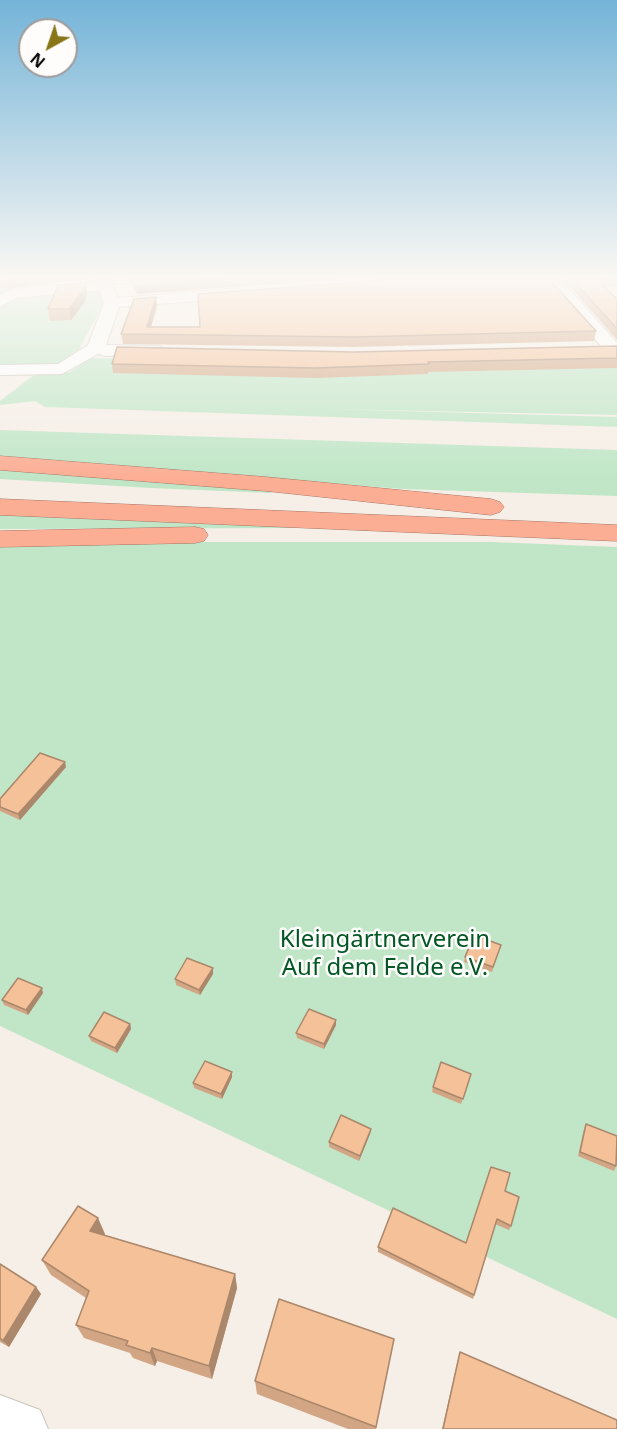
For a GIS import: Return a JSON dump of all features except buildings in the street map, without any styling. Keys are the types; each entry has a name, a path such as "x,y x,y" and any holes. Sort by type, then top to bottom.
{"highway":[{"path":"0,463 254,483 522,510"},
{"path":"0,489 617,514"},
{"path":"0,507 617,533"},
{"path":"0,538 162,535 373,536 451,526"}],"street":[{"path":"0,370 62,369 96,348 105,351 169,352"},
{"path":"589,348 614,348"},
{"path":"0,1422 21,1429"}],"green space":[{"path":"0,346 81,346 55,367 0,367"},
{"path":"89,358 617,363 617,415 329,409 617,417 617,427 45,407 35,401 0,405 0,401 34,375 70,372"},
{"path":"0,430 617,450 617,496 403,489 0,458"},
{"path":"0,468 272,490 271,493 0,479"},
{"path":"0,514 290,526 291,528 0,529"},
{"name":"Kleingärtnerverein Auf dem Felde e.V.","path":"0,542 492,542 617,547 617,1319 0,1026"}]}
